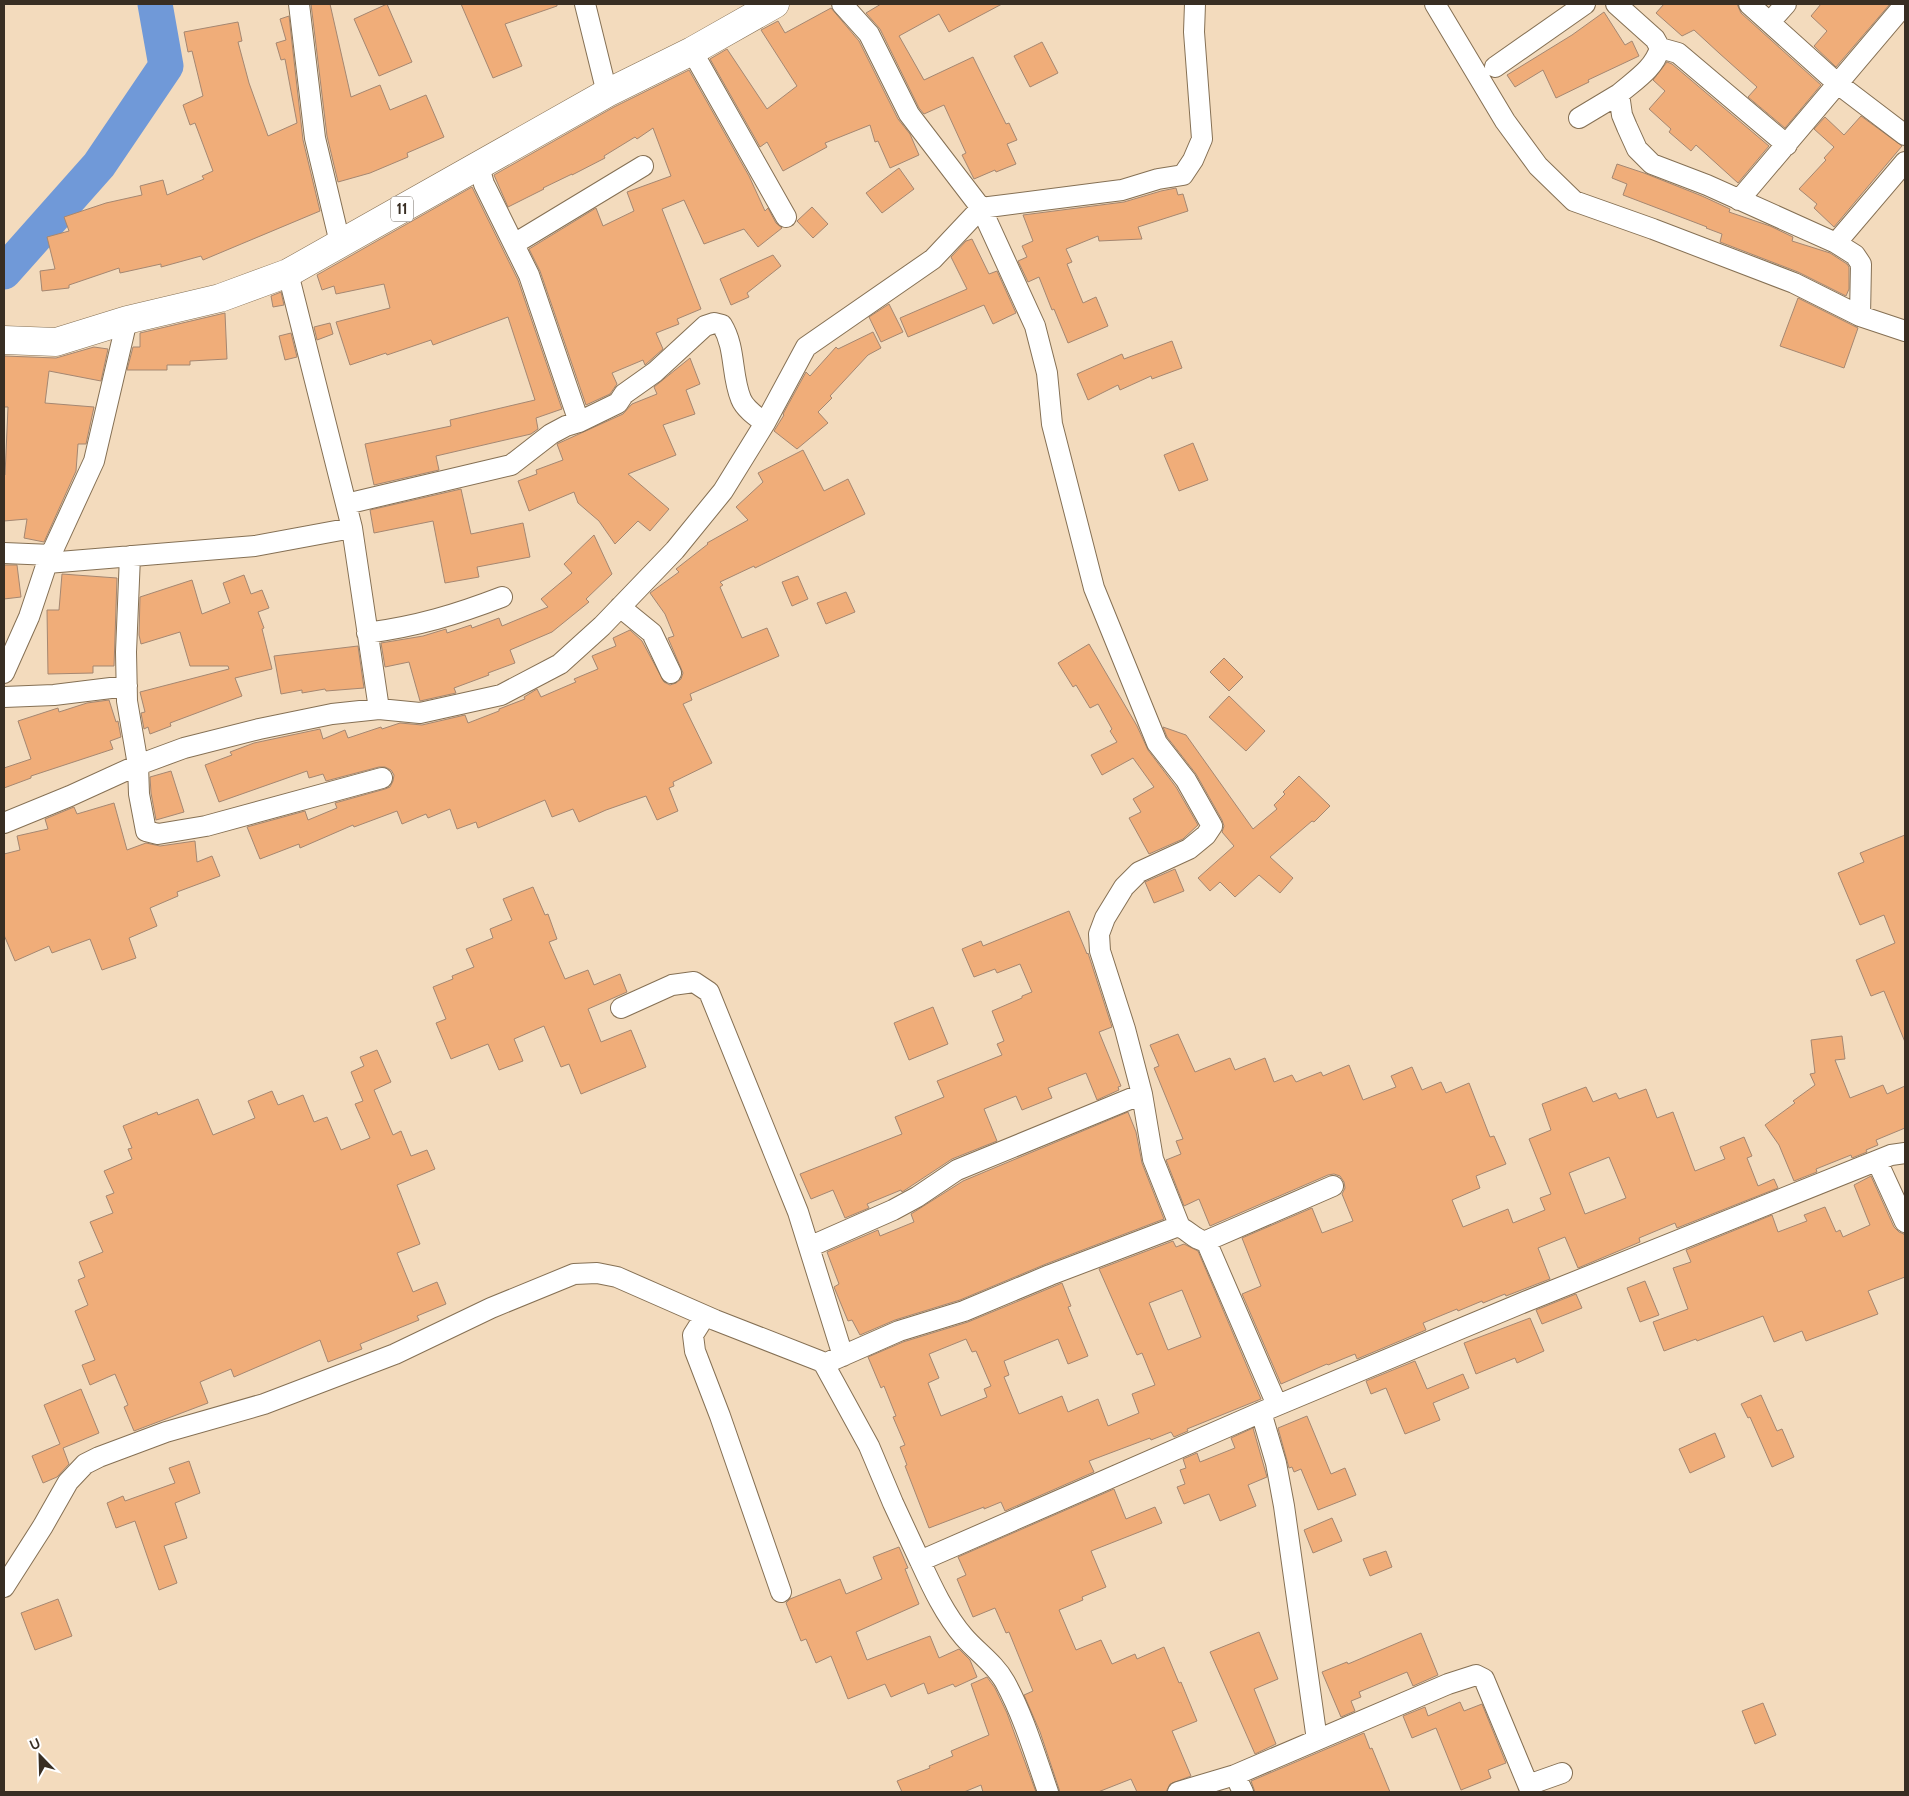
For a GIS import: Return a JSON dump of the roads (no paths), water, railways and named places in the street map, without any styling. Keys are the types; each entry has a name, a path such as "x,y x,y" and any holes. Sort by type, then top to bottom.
{"highway":[{"name":"11","path":"4,340 56,342 127,320 220,298 288,273 479,167 607,93 692,51 775,4"}],"street":[{"path":"300,4 315,138 340,243"},
{"path":"585,4 607,93"},
{"path":"842,4 868,34 909,114 981,208 1035,326 1047,373 1052,424 1094,588 1156,743 1186,780 1212,826 1206,835 1189,849 1139,872 1124,887 1105,918 1099,934 1100,951 1125,1029 1142,1094 1153,1159 1180,1226 1201,1241 1206,1241 1333,1186"},
{"path":"4,823 138,765 184,748 258,729 332,714 379,709 420,713 501,695 560,664 620,607 675,550 717,498 765,423 806,347 933,259 981,208 1122,190 1158,179 1182,175 1193,160 1202,138 1194,32 1195,4"},
{"path":"1435,4 1505,121 1538,166 1574,201 1654,229 1794,283 1860,316 1905,331"},
{"path":"1495,67 1585,4"},
{"path":"1616,4 1655,39 1660,48 1678,53 1787,145"},
{"path":"1749,4 1838,84 1905,135"},
{"path":"1770,22 1786,4"},
{"path":"1740,200 1905,4"},
{"path":"1579,118 1619,94 1647,70 1655,62 1660,48"},
{"path":"692,51 786,217"},
{"path":"1619,94 1626,127 1638,149 1652,164 1707,185 1836,243 1854,255 1861,264 1860,316"},
{"path":"1836,243 1905,162"},
{"path":"514,244 642,166"},
{"path":"479,167 484,184 529,275 579,422"},
{"path":"1881,190 1905,187"},
{"path":"288,273 352,528 379,709"},
{"path":"4,673 29,617 49,559 94,461 127,320"},
{"path":"346,504 511,465 551,434 618,403 624,394 655,372 705,326 714,323 722,325 729,337 741,400 753,414 765,423"},
{"path":"4,553 49,559 130,556 255,546 352,528"},
{"path":"130,556 126,652 127,701 138,765 139,794 146,831 153,834 206,826 382,778"},
{"path":"367,633 406,628 434,621 502,597"},
{"path":"620,607 652,633 671,673"},
{"path":"4,697 54,696 127,686"},
{"path":"621,1008 672,984 694,982 709,992 798,1212 843,1356"},
{"path":"809,1247 893,1210 917,1197 957,1170 1142,1094"},
{"path":"920,1561 1269,1409 1527,1301 1891,1155 1905,1153"},
{"path":"1877,1161 1905,1222"},
{"path":"824,1364 899,1331 964,1311 1050,1275 1180,1226"},
{"path":"1206,1241 1269,1409 1317,1740"},
{"path":"4,1587 43,1526 68,1482 85,1464 166,1432 264,1404 378,1361 491,1308 574,1274 597,1272 617,1277 705,1316 815,1358 824,1364 869,1446 930,1583 951,1620 1004,1681 1029,1735 1048,1792"},
{"path":"705,1316 693,1335 695,1351 720,1416 781,1592"},
{"path":"1178,1792 1239,1784 1317,1740 1476,1674 1484,1679 1529,1788 1562,1773"}],"waterway":[{"path":"4,272 99,165 166,66 155,4"}]}
